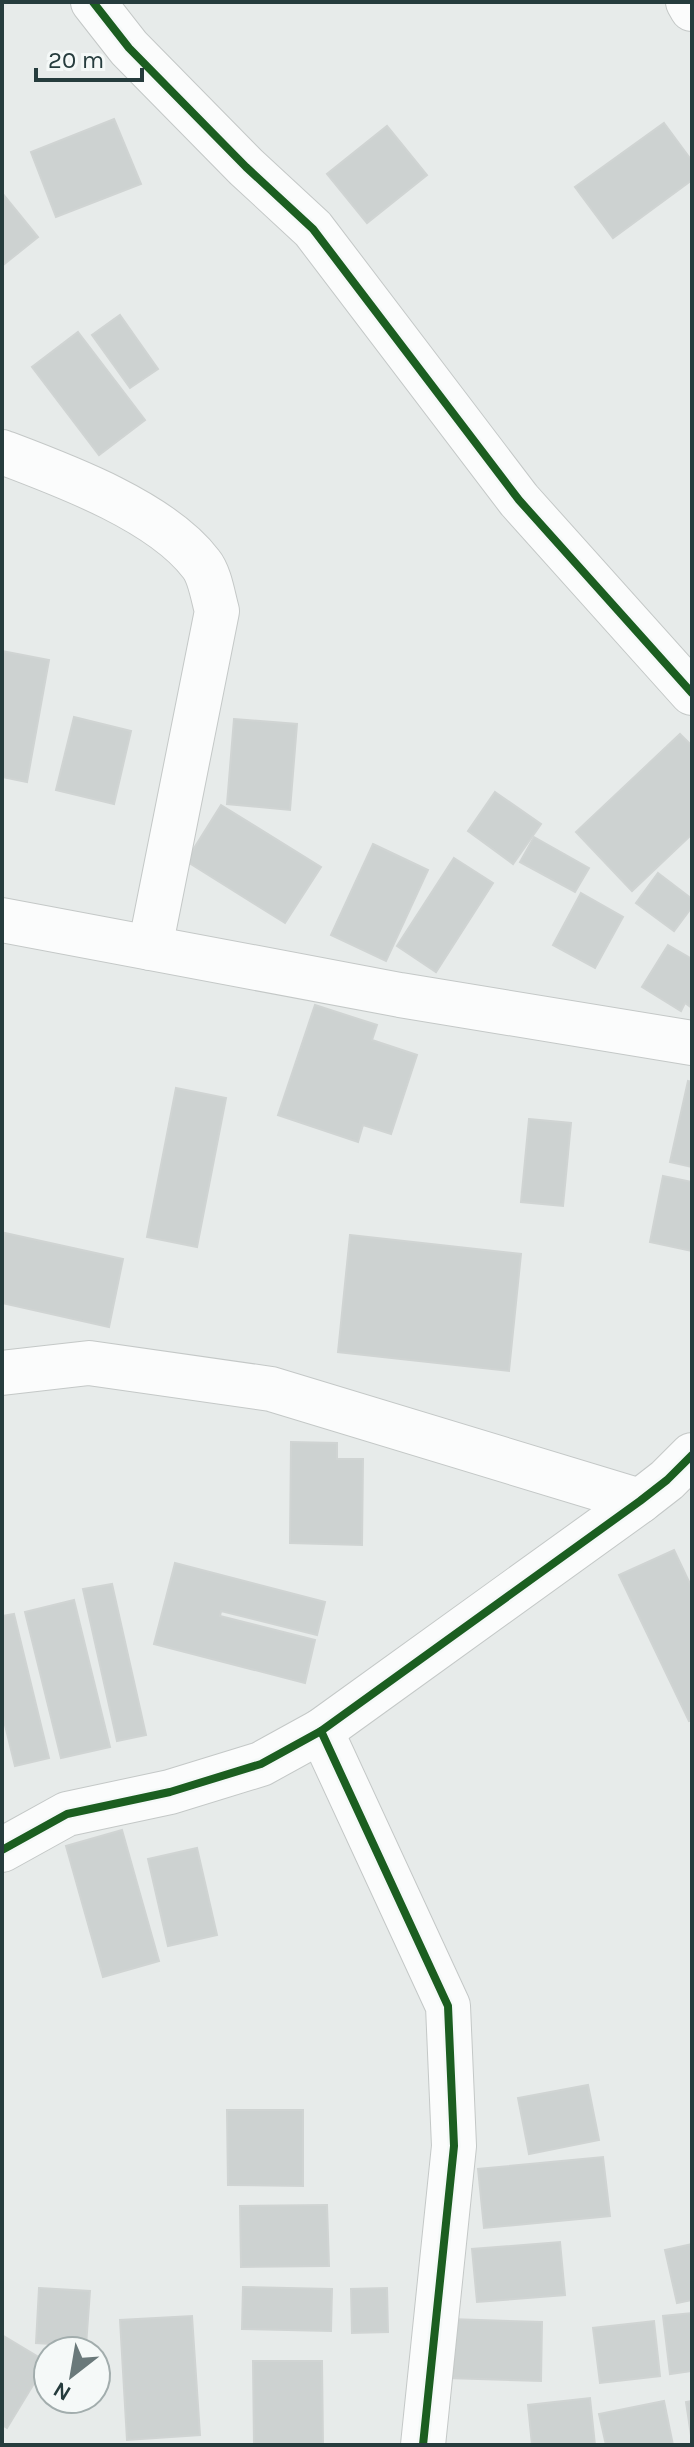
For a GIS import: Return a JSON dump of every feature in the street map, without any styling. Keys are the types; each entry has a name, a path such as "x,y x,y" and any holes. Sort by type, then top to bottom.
{"street":[{"path":"93,2 140,59 246,167 313,229 519,500 692,693"},
{"path":"688,2 692,9"},
{"path":"2,452 70,478 169,530 204,566 217,611 150,948"},
{"path":"2,920 400,995 692,1043"},
{"path":"2,1373 89,1363 271,1389 673,1480"},
{"path":"2,1850 67,1814 170,1792 261,1764 321,1731 673,1480"},
{"path":"321,1731 448,2006 454,2146 423,2445"}],"building":[{"path":"114,119 141,184 56,217 31,152"},
{"path":"664,123 692,161 692,180 613,238 575,187"},
{"path":"387,126 427,175 367,223 327,174"},
{"path":"2,193 38,237 2,266"},
{"path":"120,315 158,369 130,388 92,335"},
{"path":"78,332 145,420 99,455 32,367"},
{"path":"2,651 49,660 27,782 2,777"},
{"path":"74,717 131,731 114,804 56,790"},
{"path":"234,719 297,724 290,810 227,804"},
{"path":"680,734 692,746 692,834 632,891 576,832"},
{"path":"495,792 541,824 513,864 468,831"},
{"path":"221,805 321,867 285,923 186,861"},
{"path":"534,837 589,868 575,892 520,862"},
{"path":"373,844 428,870 386,961 331,935"},
{"path":"454,858 493,883 436,972 397,946"},
{"path":"658,873 692,899 692,907 674,931 636,903"},
{"path":"581,893 623,917 595,968 553,945"},
{"path":"668,945 692,959 692,1008 685,1003 681,1011 642,987"},
{"path":"315,1005 377,1025 372,1040 417,1055 391,1134 363,1125 358,1142 278,1115"},
{"path":"688,1081 692,1082 692,1167 670,1162"},
{"path":"176,1088 226,1098 197,1247 147,1237"},
{"path":"529,1119 571,1123 563,1206 521,1202"},
{"path":"663,1176 692,1182 692,1251 650,1242"},
{"path":"5,1233 123,1259 109,1327 2,1303"},
{"path":"350,1235 521,1254 509,1371 338,1352"},
{"path":"291,1442 337,1443 337,1459 363,1459 362,1545 290,1543"},
{"path":"674,1550 692,1588 692,1720 689,1721 619,1575"},
{"path":"175,1563 325,1602 317,1635 221,1611 220,1616 315,1640 305,1683 154,1644"},
{"path":"112,1584 146,1735 117,1741 83,1589"},
{"path":"74,1600 110,1747 61,1758 25,1612"},
{"path":"14,1614 49,1758 15,1766 2,1713 2,1616"},
{"path":"122,1830 159,1961 103,1977 66,1846"},
{"path":"197,1848 217,1935 168,1946 148,1859"},
{"path":"588,2085 599,2140 529,2154 518,2098"},
{"path":"227,2110 303,2110 303,2186 228,2185"},
{"path":"603,2157 610,2216 484,2228 478,2169"},
{"path":"327,2205 329,2266 241,2267 240,2206"},
{"path":"560,2242 565,2295 477,2302 472,2249"},
{"path":"692,2244 692,2300 677,2303 665,2250"},
{"path":"243,2287 332,2289 331,2331 242,2329"},
{"path":"39,2288 90,2291 87,2335 36,2335"},
{"path":"387,2288 388,2332 352,2333 351,2289"},
{"path":"692,2313 692,2371 670,2374 663,2316"},
{"path":"192,2316 200,2435 127,2440 120,2320"},
{"path":"449,2319 542,2322 541,2381 447,2378"},
{"path":"654,2321 660,2376 600,2383 593,2328"},
{"path":"2,2335 32,2353 32,2387 7,2428 2,2425"},
{"path":"253,2361 322,2361 323,2445 254,2445"},
{"path":"590,2398 595,2445 532,2445 528,2405"},
{"path":"664,2401 673,2445 606,2445 599,2414"},
{"path":"692,2401 692,2442 686,2402"}],"cycle path":[{"path":"93,2 129,48 246,167 313,229 519,500 692,693"},
{"path":"2,1850 67,1814 170,1792 261,1764 321,1731 640,1501 692,1455"},
{"path":"321,1731 448,2006 454,2146 423,2445"}]}
